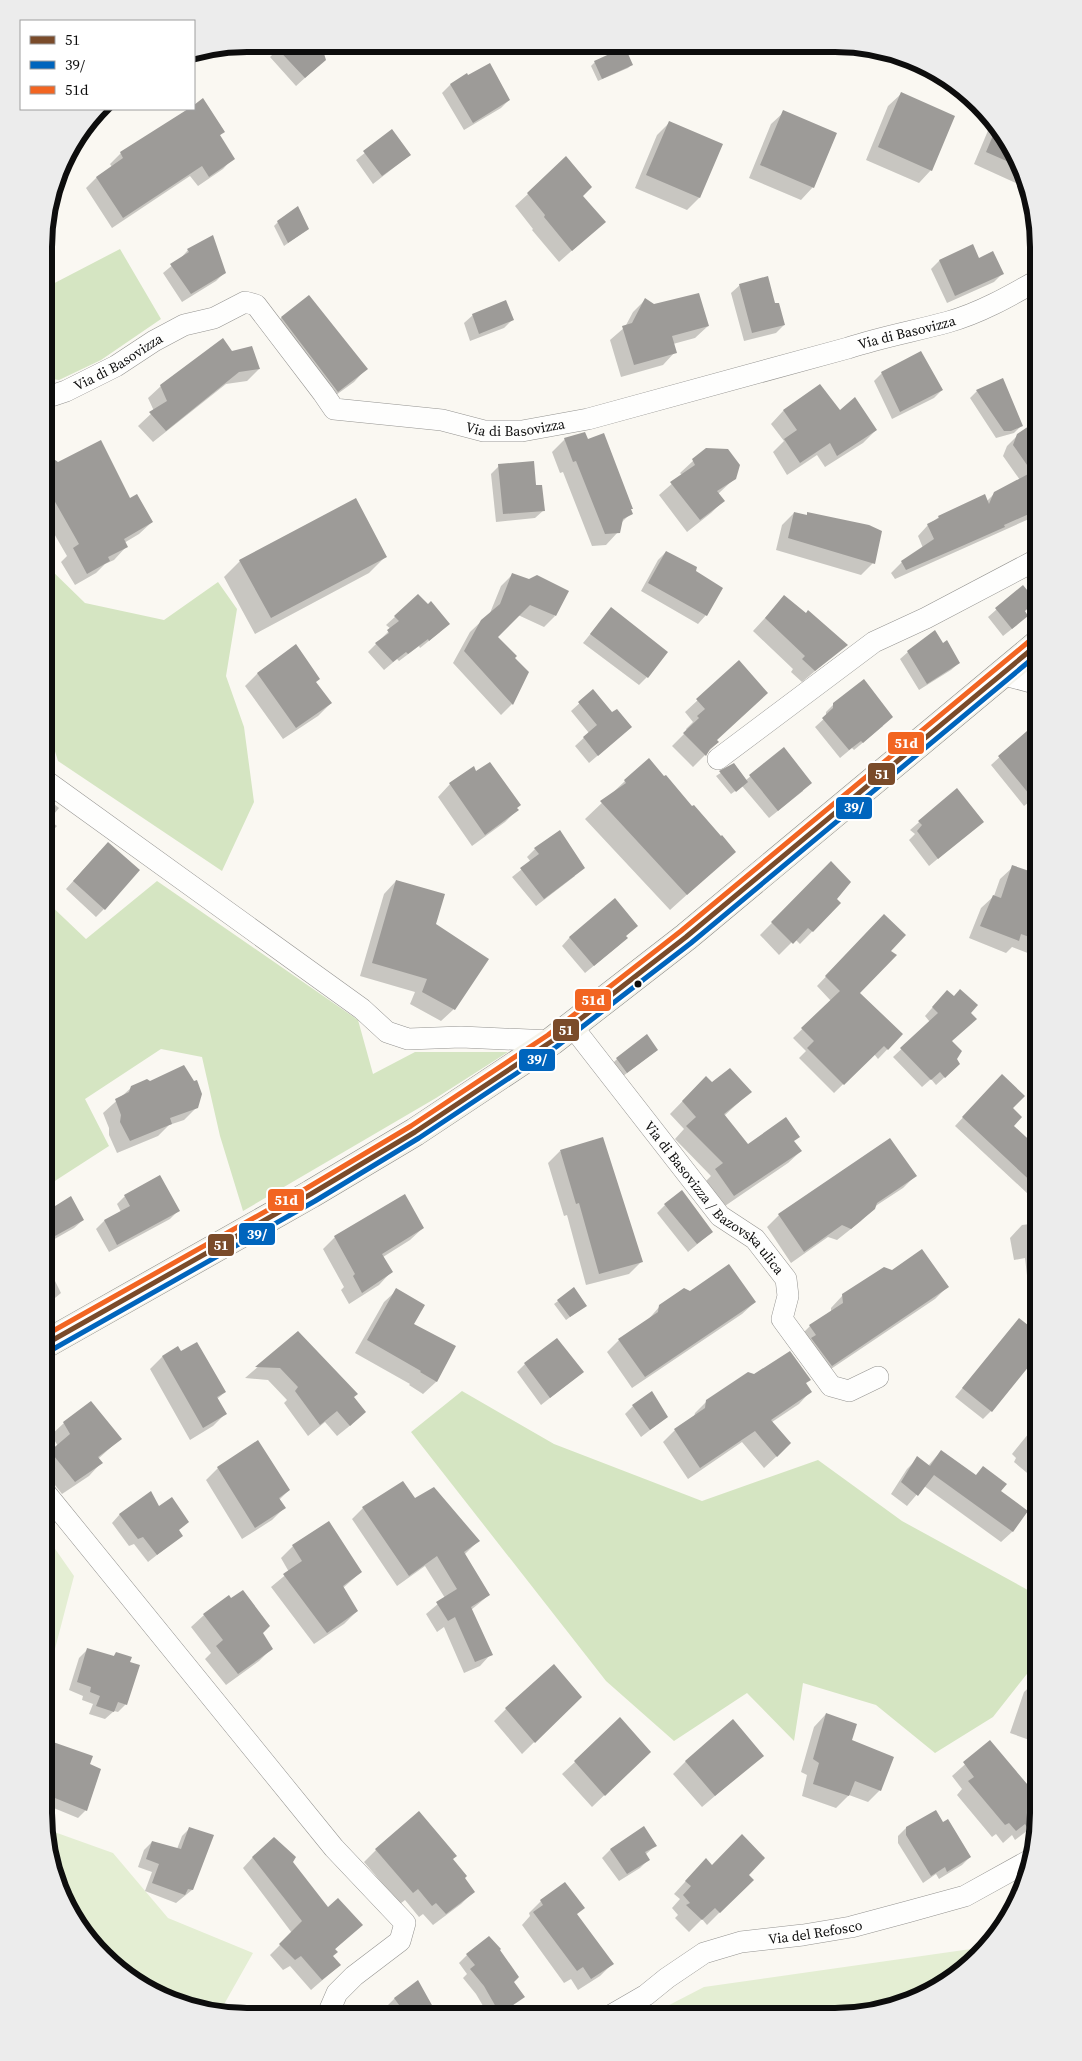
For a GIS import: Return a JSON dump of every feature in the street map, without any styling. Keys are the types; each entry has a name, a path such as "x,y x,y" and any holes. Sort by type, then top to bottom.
{"main road":[{"path":"52,1340 311,1194 415,1132 562,1034 708,918 1030,650"}],"street":[{"name":"Via di Basovizza","path":"52,396 66,391 116,366 154,341 184,325 214,318 245,302 256,306 324,393 334,409 442,420 484,431 522,431 588,419 886,336 950,321 996,303 1030,284"},
{"path":"718,759 874,642 926,618 1030,563"},
{"path":"1001,674 1030,682"},
{"path":"52,785 362,1009 387,1032 408,1038 562,1034"},
{"name":"Via di Basovizza / Bazovska ulica","path":"562,1034 720,1216 754,1238 786,1279 788,1296 782,1319 830,1386 849,1391 878,1377"},
{"path":"52,1501 334,1848 405,1923 400,1941 354,1976 337,1993 330,2008"},
{"name":"Via del Refosco","path":"624,2008 646,1995 704,1953 741,1942 803,1935 850,1927 965,1896 1023,1864"}],"green space":[{"path":"120,249 161,319 101,360 59,380 52,379 52,284"},
{"path":"52,571 85,603 164,620 218,582 237,609 226,676 244,727 254,802 222,871 58,761 52,742"},
{"path":"157,881 358,1020 373,1074 415,1052 508,1052 436,1098 243,1211 220,1136 202,1057 161,1049 85,1099 109,1146 52,1183 52,907 86,939"},
{"path":"462,1391 554,1444 702,1501 818,1460 902,1521 1030,1592 1030,1670 993,1717 935,1753 876,1705 803,1683 794,1741 747,1693 674,1741 606,1681 411,1432"},
{"path":"52,1544 74,1576 52,1660"},
{"path":"53,1832 113,1853 168,1918 253,1953 222,2007 197,2002 173,1994 139,1976 101,1942 85,1922 67,1888 59,1864"},
{"path":"975,1948 943,1976 909,1994 872,2005 847,2008 663,2008 704,1987"}],"building":[{"path":"281,52 324,52 326,60 305,78"},
{"path":"614,52 627,52 633,65 602,79 594,61"},
{"path":"490,63 510,100 473,123 450,84 467,73 468,75"},
{"path":"901,92 955,116 932,171 878,147"},
{"path":"203,98 225,132 220,135 235,159 209,177 202,166 123,218 96,177 123,158 120,152 186,110 195,110 195,104"},
{"path":"783,110 837,133 814,188 760,165"},
{"path":"669,121 723,144 700,198 646,175"},
{"path":"392,129 411,155 382,176 363,151"},
{"path":"993,135 1010,162 986,152"},
{"path":"566,156 592,187 583,196 606,222 572,251 527,193"},
{"path":"298,206 309,229 288,243 277,221"},
{"path":"213,235 226,273 191,294 170,264 189,252 187,249"},
{"path":"973,244 979,258 993,251 1004,274 955,296 939,260"},
{"path":"768,276 775,303 779,303 785,325 752,333 739,284"},
{"path":"699,293 709,326 672,336 677,353 634,365 622,326 632,323 645,298 654,304"},
{"path":"309,295 368,369 338,392 281,317"},
{"path":"506,300 514,320 479,334 472,314"},
{"path":"223,338 232,351 252,346 260,369 239,372 166,431 149,412 167,401 160,385"},
{"path":"921,351 943,390 900,412 881,372"},
{"path":"1003,378 1023,426 1011,431 1004,431 976,390"},
{"path":"820,384 840,410 855,397 877,430 837,456 830,443 800,463 784,439 797,430 783,410"},
{"path":"1030,425 1030,469 1013,445 1017,434"},
{"path":"585,432 588,439 604,433 633,509 631,509 633,514 623,519 620,533 605,534 576,461 573,462 564,438"},
{"path":"101,440 130,498 137,494 153,522 124,539 128,547 108,557 110,561 87,574 73,548 79,544 54,500 52,501 52,458 58,462"},
{"path":"706,448 728,449 740,465 736,479 717,491 725,501 700,520 670,482 695,465 692,459"},
{"path":"534,461 536,485 542,485 545,511 503,514 498,464"},
{"path":"1030,473 1030,514 1004,525 1005,527 906,570 901,561 934,539 927,524 939,518 938,516 985,494 989,504 994,492"},
{"path":"356,498 387,557 271,618 239,560"},
{"path":"794,512 807,515 807,512 869,525 882,531 875,564 788,538"},
{"path":"666,551 697,567 696,571 723,588 707,616 648,583"},
{"path":"512,573 529,579 537,575 569,591 556,616 530,605 498,637 517,656 515,658 529,672 513,705 464,651 481,620 500,604"},
{"path":"1023,585 1030,594 1030,606 1025,611 1028,616 1012,629 995,608"},
{"path":"418,594 428,604 431,601 450,624 429,641 428,639 408,654 406,652 393,662 375,643 389,633 387,630 399,621 394,616"},
{"path":"784,595 806,613 808,610 848,645 815,671 802,659 805,656 765,618"},
{"path":"611,607 668,652 648,678 590,634"},
{"path":"935,630 943,643 947,640 960,663 927,684 907,651"},
{"path":"296,644 320,679 316,682 332,703 296,728 257,673"},
{"path":"739,660 768,693 717,740 719,742 710,749 706,756 683,733 699,718 697,716 705,709 696,699"},
{"path":"864,679 893,717 863,743 861,741 849,750 822,718 833,708 833,703"},
{"path":"593,689 612,712 617,709 632,727 598,756 583,737 597,725 578,702"},
{"path":"1027,731 1030,734 1030,795 998,756"},
{"path":"784,747 812,783 778,811 749,775"},
{"path":"649,758 736,852 687,895 600,801 626,783 624,780"},
{"path":"490,762 521,805 517,808 519,810 485,835 449,783 474,766 476,771"},
{"path":"734,763 748,782 736,792 719,771"},
{"path":"957,788 984,822 938,859 917,831 922,825 918,821"},
{"path":"560,830 585,868 544,899 520,868 539,854 534,848"},
{"path":"108,842 140,870 105,910 73,881"},
{"path":"831,861 851,882 837,899 841,903 813,932 808,928 793,944 771,922"},
{"path":"1012,865 1030,871 1030,937 1021,934 1019,941 980,926 993,895 1001,898"},
{"path":"396,880 445,894 436,924 489,959 455,1010 422,992 427,979 372,963"},
{"path":"615,898 638,926 626,936 628,938 594,966 569,937"},
{"path":"884,914 906,935 891,951 897,955 860,993 903,1034 888,1050 884,1046 844,1085 807,1048 814,1041 801,1028 840,991 825,976"},
{"path":"960,989 978,1005 971,1013 977,1019 952,1041 962,1051 957,1059 960,1064 945,1078 940,1072 931,1080 900,1048 938,1013 932,1007 947,990 954,996"},
{"path":"647,1034 658,1050 627,1073 616,1058"},
{"path":"184,1065 194,1081 197,1080 202,1094 198,1108 170,1118 172,1124 130,1141 120,1122 121,1115 115,1099 129,1092 131,1086 147,1079 150,1081"},
{"path":"730,1068 752,1092 724,1114 748,1144 786,1117 800,1137 794,1141 802,1151 734,1196 715,1169 723,1163 686,1126 696,1117 682,1101 706,1076 712,1082"},
{"path":"1002,1074 1025,1096 1013,1108 1022,1117 1014,1126 1030,1141 1030,1181 962,1117"},
{"path":"603,1137 643,1262 599,1274 579,1203 576,1204 560,1150"},
{"path":"890,1138 917,1176 877,1203 875,1209 851,1229 842,1225 804,1252 778,1214"},
{"path":"160,1175 180,1211 117,1245 104,1220 130,1206 124,1195"},
{"path":"682,1190 713,1232 697,1244 664,1204"},
{"path":"405,1194 424,1228 382,1254 393,1272 362,1293 353,1276 355,1274 334,1236"},
{"path":"71,1196 84,1220 52,1238 52,1208"},
{"path":"922,1249 949,1287 832,1366 811,1338 816,1335 809,1325 843,1303 842,1294 884,1267 892,1270"},
{"path":"729,1264 756,1302 645,1377 618,1339 658,1312 659,1305 684,1288 690,1291"},
{"path":"574,1287 587,1306 570,1317 557,1300"},
{"path":"396,1288 425,1305 414,1324 456,1346 437,1382 367,1340"},
{"path":"1019,1318 1030,1327 1030,1365 992,1412 962,1388"},
{"path":"298,1331 358,1394 354,1397 366,1412 350,1426 337,1411 320,1425 295,1391 298,1387 280,1368 255,1367"},
{"path":"557,1338 584,1372 550,1398 524,1363"},
{"path":"197,1342 226,1392 217,1397 227,1414 203,1428 162,1356 178,1346 181,1351"},
{"path":"790,1351 811,1380 806,1383 812,1392 771,1420 791,1443 777,1457 755,1431 700,1468 674,1429 705,1408 706,1400 748,1372 754,1374"},
{"path":"652,1391 668,1417 650,1430 632,1405"},
{"path":"91,1401 122,1439 98,1457 103,1463 75,1482 52,1453 52,1449 70,1434 63,1422"},
{"path":"258,1440 290,1490 279,1498 286,1508 255,1528 217,1467"},
{"path":"941,1450 976,1475 983,1466 1007,1484 1001,1491 1028,1511 1013,1532 934,1475 918,1496 901,1482 917,1456 930,1466"},
{"path":"403,1481 415,1498 434,1487 480,1541 464,1552 490,1595 471,1607 493,1655 475,1662 455,1617 448,1621 436,1602 457,1589 437,1556 409,1576 362,1507"},
{"path":"151,1491 159,1506 172,1497 189,1522 179,1530 183,1536 157,1555 143,1537 138,1539 119,1514"},
{"path":"329,1521 362,1572 343,1586 358,1611 327,1633 283,1574 302,1561 292,1545"},
{"path":"243,1590 270,1626 263,1633 273,1649 238,1674 216,1646 223,1640 203,1614 229,1595 231,1598"},
{"path":"87,1648 114,1656 116,1652 132,1657 130,1662 140,1665 127,1705 118,1702 114,1712 96,1706 100,1696 90,1692 91,1687 77,1682"},
{"path":"554,1664 582,1697 535,1743 505,1708"},
{"path":"826,1713 857,1724 852,1740 894,1757 881,1791 855,1781 849,1796 813,1784 819,1763 813,1759"},
{"path":"620,1717 651,1752 605,1796 574,1761"},
{"path":"733,1719 764,1756 715,1796 685,1761"},
{"path":"990,1740 1030,1788 1029,1830 1025,1824 1016,1831 1009,1823 1005,1825 968,1781 974,1777 963,1762"},
{"path":"53,1742 93,1756 90,1764 101,1769 87,1811 52,1797 55,1776 52,1775"},
{"path":"936,1810 943,1822 948,1819 971,1857 947,1872 945,1867 931,1876 906,1835 906,1827"},
{"path":"419,1811 457,1856 453,1859 467,1876 465,1878 475,1892 446,1914 436,1903 432,1906 418,1889 413,1893 375,1849"},
{"path":"644,1826 657,1846 645,1852 650,1860 627,1874 610,1849"},
{"path":"189,1827 214,1835 193,1890 188,1889 185,1895 152,1883 159,1864 146,1859 152,1841 181,1849"},
{"path":"742,1834 765,1858 749,1875 754,1880 720,1913 715,1908 702,1920 686,1905 690,1903 683,1895 691,1886 685,1881 706,1858 712,1865"},
{"path":"274,1837 296,1857 293,1862 328,1907 338,1898 363,1925 335,1949 338,1952 333,1956 341,1965 322,1980 301,1956 295,1960 279,1944 302,1921 252,1857"},
{"path":"565,1882 585,1908 577,1914 614,1964 591,1979 583,1967 577,1971 533,1912 543,1905 540,1900"},
{"path":"489,1936 501,1949 519,1977 514,1982 525,1997 509,2008 497,2008 484,1986 470,1969 475,1965 466,1954"},
{"path":"418,1980 434,2008 401,2008 394,1998"}],"transit line":[{"name":"51d","path":"52,1331 307,1188 411,1126 548,1035 681,931 1030,640"},
{"name":"51","path":"52,1340 311,1194 415,1132 552,1041 686,937 1030,651"},
{"name":"39/","path":"52,1350 315,1201 419,1138 556,1047 691,943 1030,661"}]}
